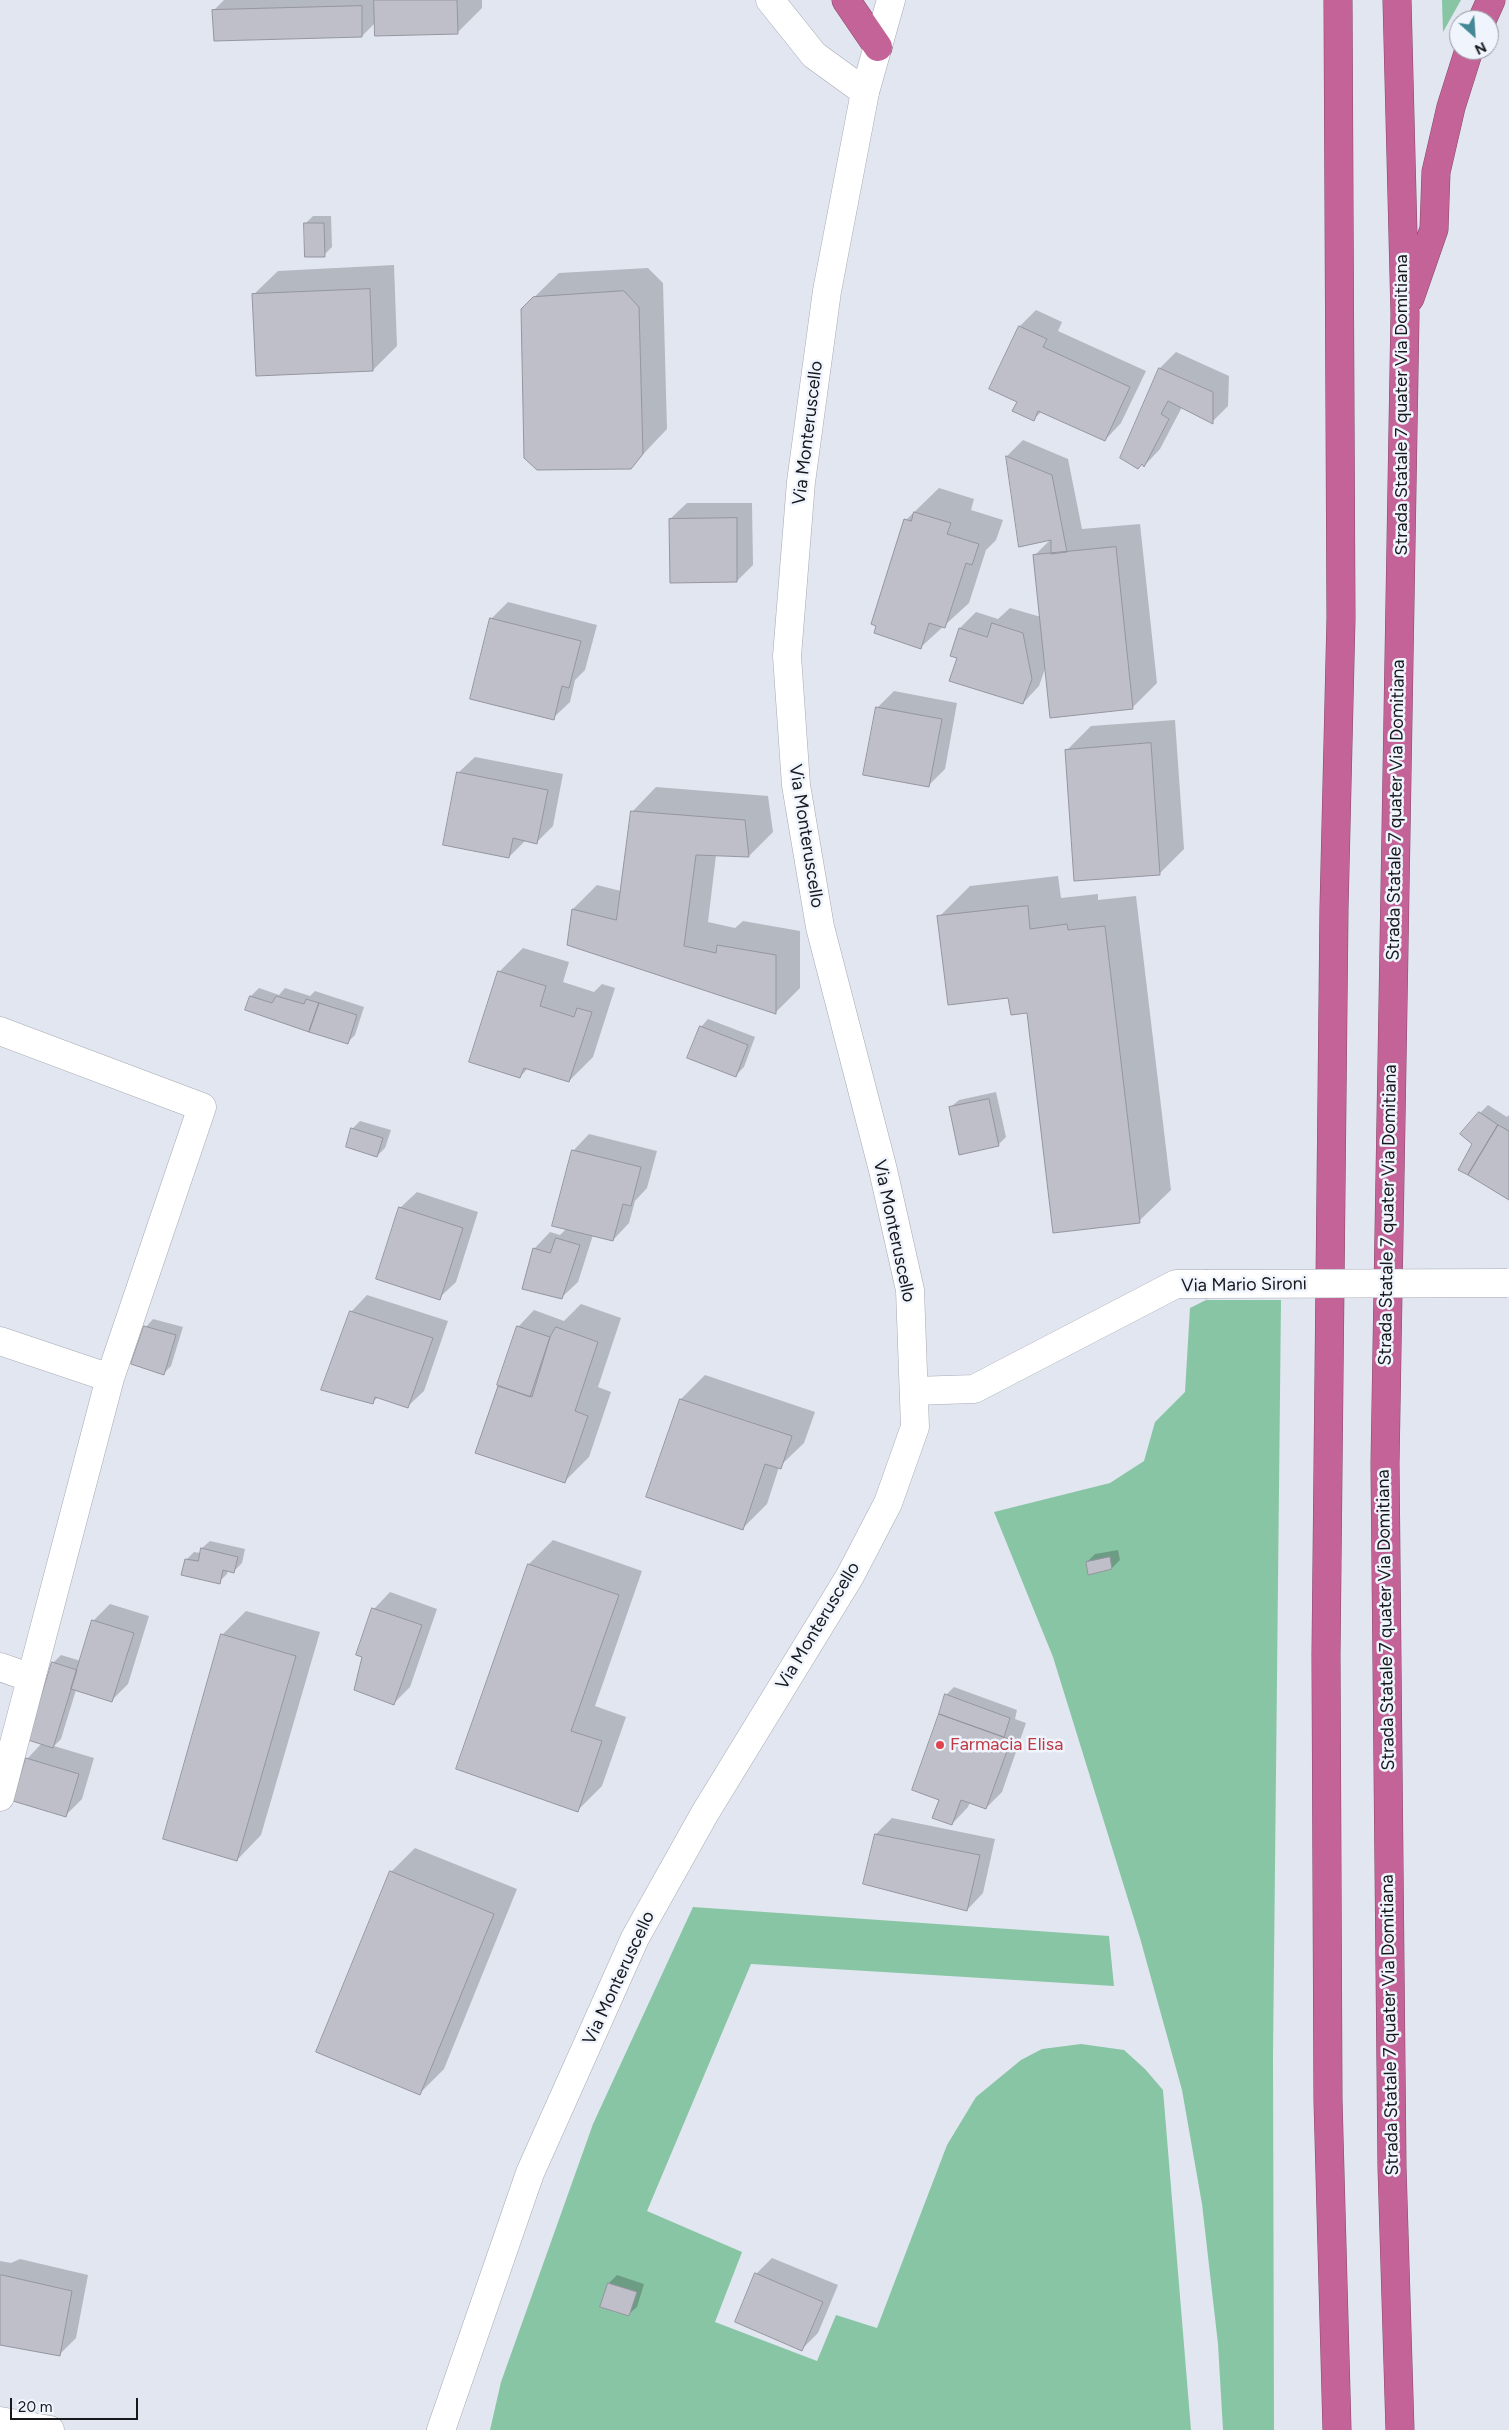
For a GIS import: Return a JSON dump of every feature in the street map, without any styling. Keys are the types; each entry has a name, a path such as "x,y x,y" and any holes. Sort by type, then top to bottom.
{"highway":[{"path":"846,0 878,47"},
{"path":"1337,2430 1328,2100 1326,1654 1334,909 1341,618 1338,0"},
{"name":"Strada Statale 7 quater Via Domitiana","path":"1397,0 1405,314 1385,1463 1392,2167 1400,2430"},
{"path":"1405,314 1434,229 1436,172 1451,107 1466,60"}],"street":[{"path":"770,0 814,55 865,92"},
{"name":"Via Monteruscello","path":"441,2430 530,2173 635,1938 705,1813 850,1576 888,1502 915,1427 910,1290 883,1170 819,918 796,786 787,656 801,482 827,291 865,92 891,0"},
{"path":"0,1030 202,1107 110,1378 0,1797"},
{"name":"Via Mario Sironi","path":"914,1390 974,1389 1176,1284 1508,1283"},
{"path":"0,1341 110,1378"},
{"path":"0,1667 31,1678"},
{"path":"0,2421 50,2430"}],"green space":[{"path":"1442,0 1461,0 1455,10 1449,10 1449,21 1443,32"},
{"path":"1206,1300 1281,1300 1273,2054 1274,2430 1223,2430 1218,2344 1202,2204 1182,2090 1140,1938 1053,1657 994,1512 1110,1483 1144,1461 1155,1422 1185,1392 1190,1308"},
{"path":"693,1907 1109,1936 1114,1986 751,1964 647,2211 742,2252 715,2322 817,2361 836,2315 877,2328 947,2145 976,2097 1021,2060 1042,2049 1081,2044 1124,2050 1145,2069 1163,2090 1191,2430 490,2430 501,2382 593,2124"}],"building":[{"path":"374,0 457,0 458,34 375,36"},
{"path":"362,6 362,37 214,41 212,10"},
{"path":"304,223 324,223 325,257 305,257"},
{"path":"370,289 373,371 256,376 252,294"},
{"path":"624,291 639,307 643,454 631,469 537,470 524,458 521,309 533,297"},
{"path":"1019,326 1047,339 1043,347 1130,387 1105,441 1038,411 1034,421 1012,411 1017,402 989,389"},
{"path":"1159,368 1213,392 1213,424 1168,401 1161,414 1169,419 1144,467 1142,464 1138,469 1120,458"},
{"path":"1006,456 1052,475 1067,552 1051,554 1051,540 1019,547"},
{"path":"914,512 951,523 947,534 979,544 972,565 966,563 945,628 929,623 921,649 874,633 876,626 871,624 904,519 911,521"},
{"path":"737,518 737,582 670,583 669,519"},
{"path":"1116,547 1133,709 1050,718 1033,555"},
{"path":"490,618 581,641 569,688 562,686 554,720 470,699"},
{"path":"992,623 1023,633 1032,679 1023,704 949,681 957,658 950,656 959,628 987,637"},
{"path":"876,707 942,719 929,787 863,775"},
{"path":"1151,743 1160,875 1074,881 1065,750"},
{"path":"457,772 548,790 537,844 513,838 509,858 443,845"},
{"path":"631,811 745,820 749,857 696,855 684,946 716,953 717,945 776,955 776,1014 567,945 572,909 616,920"},
{"path":"1028,906 1030,929 1067,924 1068,930 1105,926 1140,1223 1053,1233 1027,1013 1011,1015 1008,998 948,1005 937,916"},
{"path":"498,971 546,986 540,1006 574,1017 577,1008 592,1012 569,1082 524,1068 520,1078 469,1062"},
{"path":"250,996 272,1003 276,996 304,1004 306,999 319,1003 309,1032 245,1010"},
{"path":"319,1003 357,1015 348,1044 309,1032"},
{"path":"700,1026 748,1045 736,1077 687,1058"},
{"path":"989,1099 999,1146 959,1155 949,1107"},
{"path":"1479,1112 1498,1125 1468,1175 1458,1170 1472,1144 1460,1134"},
{"path":"1498,1125 1509,1131 1509,1200 1468,1175"},
{"path":"351,1128 383,1138 377,1157 346,1147"},
{"path":"572,1150 641,1167 631,1206 623,1204 613,1241 552,1226"},
{"path":"399,1207 463,1228 440,1300 376,1279"},
{"path":"556,1238 580,1245 562,1299 522,1289 533,1248 550,1253"},
{"path":"350,1311 433,1338 408,1408 375,1397 373,1404 321,1390"},
{"path":"144,1326 176,1335 164,1375 131,1364"},
{"path":"517,1326 550,1337 530,1397 497,1385"},
{"path":"556,1327 598,1342 575,1411 588,1416 565,1483 475,1453 498,1386 532,1397 550,1337"},
{"path":"680,1399 792,1436 781,1469 765,1464 743,1530 646,1497"},
{"path":"201,1548 238,1557 234,1573 223,1570 220,1584 181,1575 185,1559 198,1561"},
{"path":"1110,1557 1112,1569 1088,1575 1086,1562"},
{"path":"528,1564 619,1595 571,1731 602,1741 578,1812 456,1769"},
{"path":"372,1608 422,1625 394,1705 354,1690 362,1657 356,1655"},
{"path":"92,1620 134,1633 112,1702 71,1689"},
{"path":"221,1634 296,1656 237,1861 163,1839"},
{"path":"52,1662 77,1670 53,1748 28,1740"},
{"path":"945,1694 1010,1718 1004,1737 939,1714"},
{"path":"939,1714 1011,1740 986,1809 961,1800 952,1825 932,1818 939,1800 912,1790"},
{"path":"26,1758 79,1774 66,1817 13,1801"},
{"path":"875,1834 980,1855 967,1911 863,1884"},
{"path":"390,1871 494,1914 420,2095 316,2052"},
{"path":"755,2273 823,2302 802,2351 735,2322"},
{"path":"0,2276 72,2291 60,2356 0,2345"},
{"path":"608,2283 637,2292 629,2316 600,2307"}],"place":[{"name":"Farmacia Elisa","path":"940,1745"}]}
